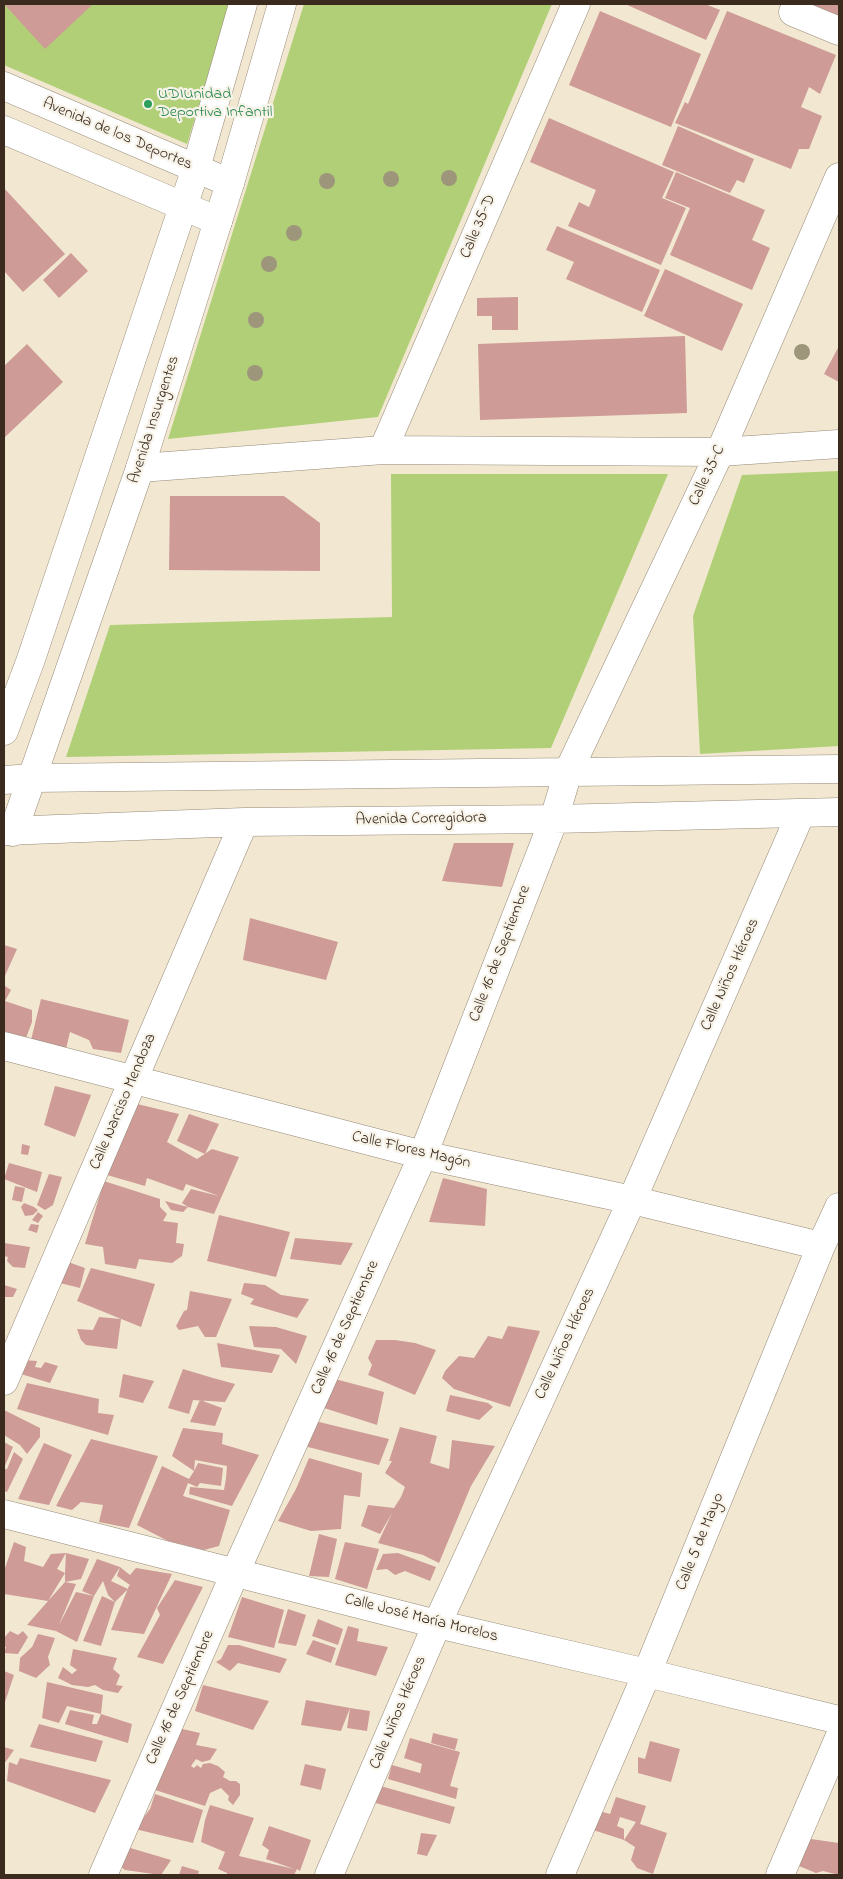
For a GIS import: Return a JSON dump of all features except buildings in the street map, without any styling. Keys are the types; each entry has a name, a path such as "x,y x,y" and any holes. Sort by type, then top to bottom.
{"street":[{"path":"4,731 30,662 184,206 243,4"},
{"name":"Avenida Insurgentes","path":"7,839 33,778 140,468 230,183 282,4"},
{"name":"Calle 35-D","path":"383,450 576,4"},
{"path":"793,12 839,31"},
{"name":"Avenida de los Deportes","path":"4,86 230,183"},
{"path":"4,130 218,220"},
{"name":"Calle 35-C","path":"568,772 720,452 839,177"},
{"path":"140,468 383,450 720,452 839,444"},
{"path":"4,780 33,778 839,768"},
{"name":"Calle 16 de Septiembre","path":"103,1875 235,1573 423,1156 554,818 568,772"},
{"name":"Avenida Corregidora","path":"7,839 244,822 839,812"},
{"name":"Calle Niños Héroes","path":"329,1875 437,1624 632,1200 801,813"},
{"name":"Calle Narciso Mendoza","path":"4,1381 244,822"},
{"name":"Calle Flores Magón","path":"4,1046 423,1156 632,1200 822,1246"},
{"name":"Calle 5 de Mayo","path":"560,1875 647,1673 839,1207"},
{"name":"Calle José María Morelos","path":"4,1514 437,1624 839,1720"},
{"path":"780,1875 839,1738"}],"green space":[{"name":"UDIUnidad Deportiva Infantil","path":"4,4 230,4 187,144 4,65"},
{"path":"304,4 552,4 378,417 168,439"},
{"path":"839,471 839,746 700,754 693,616 742,475"},
{"path":"391,474 668,474 551,748 66,757 110,625 392,617"}],"place":[{"name":"UDIUnidad Deportiva Infantil","path":"148,104"}]}
